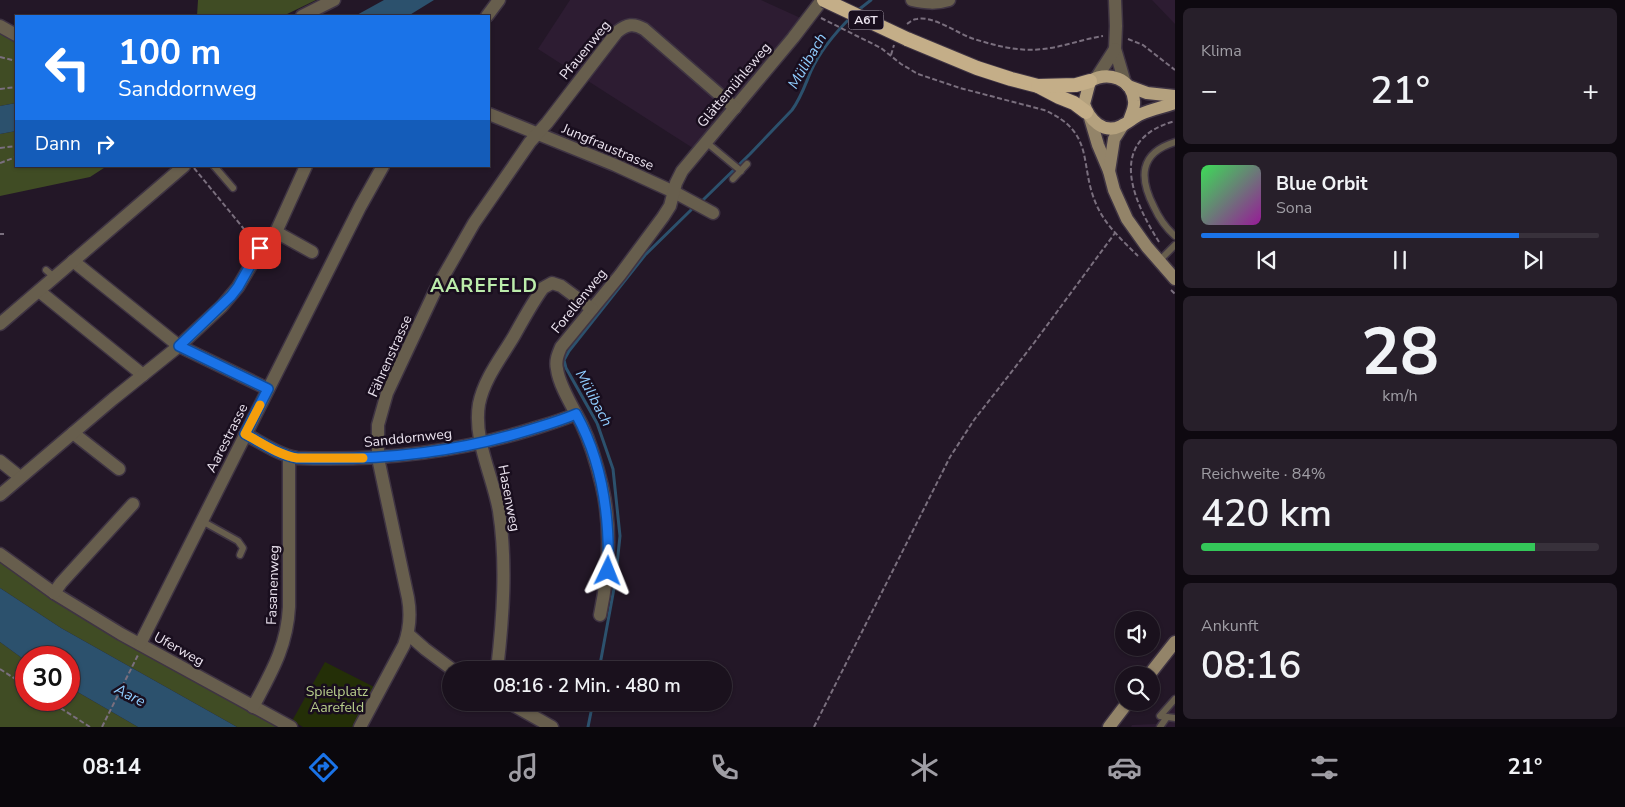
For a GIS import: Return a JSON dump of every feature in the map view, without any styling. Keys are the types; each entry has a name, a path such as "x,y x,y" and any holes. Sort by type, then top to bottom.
{"highway":[{"name":"A6T","path":"823,0 902,39 976,68 1038,86 1074,103 1088,115"},
{"name":"A6T","path":"1038,86 1076,85 1094,79"}],"main road":[{"path":"1175,96 1147,93 1127,85 1115,77 1104,76 1094,79 1084,104 1109,171 1114,190 1127,219 1175,279"},
{"path":"1109,171 1114,139 1126,123 1134,101 1127,85"},
{"path":"1088,115 1098,125 1114,129 1145,112 1175,103"},
{"path":"1156,666 1175,642"},
{"path":"1109,727 1121,711"}],"street":[{"path":"304,15 334,0"},
{"path":"489,15 499,0"},
{"name":"Glättemühleweg","path":"674,192 682,171 823,0"},
{"path":"912,0 925,3 939,3 949,0"},
{"path":"1115,0 1115,49 1127,85"},
{"name":"Pfauenweg","path":"537,133 617,32 630,24 644,29 735,108"},
{"path":"0,26 15,34"},
{"path":"1094,79 1115,49"},
{"name":"Jungfraustrasse","path":"490,114 583,151 674,192 713,213"},
{"name":"Fährenstrasse","path":"360,727 408,634 410,609 378,458 378,425 387,394 435,292 470,228 537,133"},
{"path":"0,324 39,290 50,274 73,261 183,167"},
{"path":"306,167 276,232 312,252"},
{"name":"Aarestrasse","path":"140,647 245,434 360,207 382,167"},
{"name":"Forellenweg","path":"600,615 608,571 606,514 602,488 591,448 560,379 556,362 561,347 663,217 670,206 674,192"},
{"path":"0,495 179,346 231,296 260,248"},
{"path":"73,261 179,346 268,389"},
{"name":"Hasenweg","path":"498,661 504,585 503,549 499,509 482,443 478,415 481,397 484,387 543,288 552,283 556,284 592,309"},
{"path":"39,290 143,375"},
{"name":"Sanddornweg","path":"245,434 289,457 307,459 378,458 482,443 576,414"},
{"path":"74,432 118,469"},
{"name":"Fasanenweg","path":"253,707 278,658 287,630 289,607 289,457"},
{"path":"0,461 20,477"},
{"path":"54,593 133,504"},
{"name":"Uferweg","path":"0,554 54,593 140,647 291,727"},
{"path":"408,634 442,661"},
{"path":"524,711 552,727"}],"lane":[{"path":"706,142 738,169"},
{"path":"1175,142 1163,145 1153,153 1145,168 1144,179 1148,197 1167,228 1175,236"},
{"path":"733,179 738,169 747,164"},
{"path":"215,167 233,188"},
{"path":"1159,261 1175,245"},
{"path":"202,521 238,541 243,548 240,554"},
{"path":"1175,700 1160,716 1175,718"},
{"path":"1160,727 1167,717"}],"path":[{"path":"813,13 881,48 900,64 918,74 1056,115 1076,134 1082,146 1096,205 1107,224 1115,233 1034,344 974,420 950,457 814,727"},
{"path":"906,25 914,19 932,20 969,38 996,46 1029,50 1104,36"},
{"path":"891,55 902,39"},
{"path":"1128,40 1143,46 1175,70"},
{"path":"0,57 15,61"},
{"path":"0,89 15,87"},
{"path":"0,148 15,146"},
{"path":"0,163 15,157"},
{"path":"194,167 260,248"},
{"path":"102,727 140,647"},
{"path":"0,669 15,679"},
{"path":"65,711 90,727"}],"shaded area":[{"path":"570,0 761,0 805,20 699,152 538,49"},
{"path":"1152,0 1175,0 1175,24"},
{"path":"1175,699 1175,727 1131,727 1132,725 1156,724"}],"green space":[{"path":"198,0 316,0 285,15 197,15"},
{"path":"0,33 15,41 15,103 0,106"},
{"path":"15,131 15,167 105,167 90,177 0,196 0,134"},
{"path":"0,559 283,727 237,727 61,628 0,588"},
{"path":"0,642 15,653 15,711 80,711 80,693 138,727 0,727"},
{"name":"Spielplatz Aarefeld","path":"325,662 378,689 357,727 303,727 292,721"}],"water":[{"path":"384,0 434,0 410,15 357,15"},
{"path":"15,103 15,131 0,134 0,106"},
{"name":"Aare","path":"0,588 61,628 237,727 138,727 80,693 80,646 15,646 15,653 0,642"}],"waterway":[{"name":"Mülibach","path":"857,11 871,0"},
{"name":"Mülibach","path":"703,200 792,110 819,56 834,35 851,17"},
{"name":"Mülibach","path":"601,661 615,583 620,536 613,469 597,423 566,368 564,360 569,351 645,255 691,210"},
{"name":"Mülibach","path":"588,727 591,711"}],"slow traffic":[{"path":"260,405 245,434 277,451 289,457 297,458 363,458"}],"district":[{"name":"AAREFELD","path":"484,286"}],"route":[{"path":"260,248 231,296 179,346 268,389 245,434 289,457 378,458 464,447 501,439 576,414 591,448 602,488 608,532 608,571"}]}
